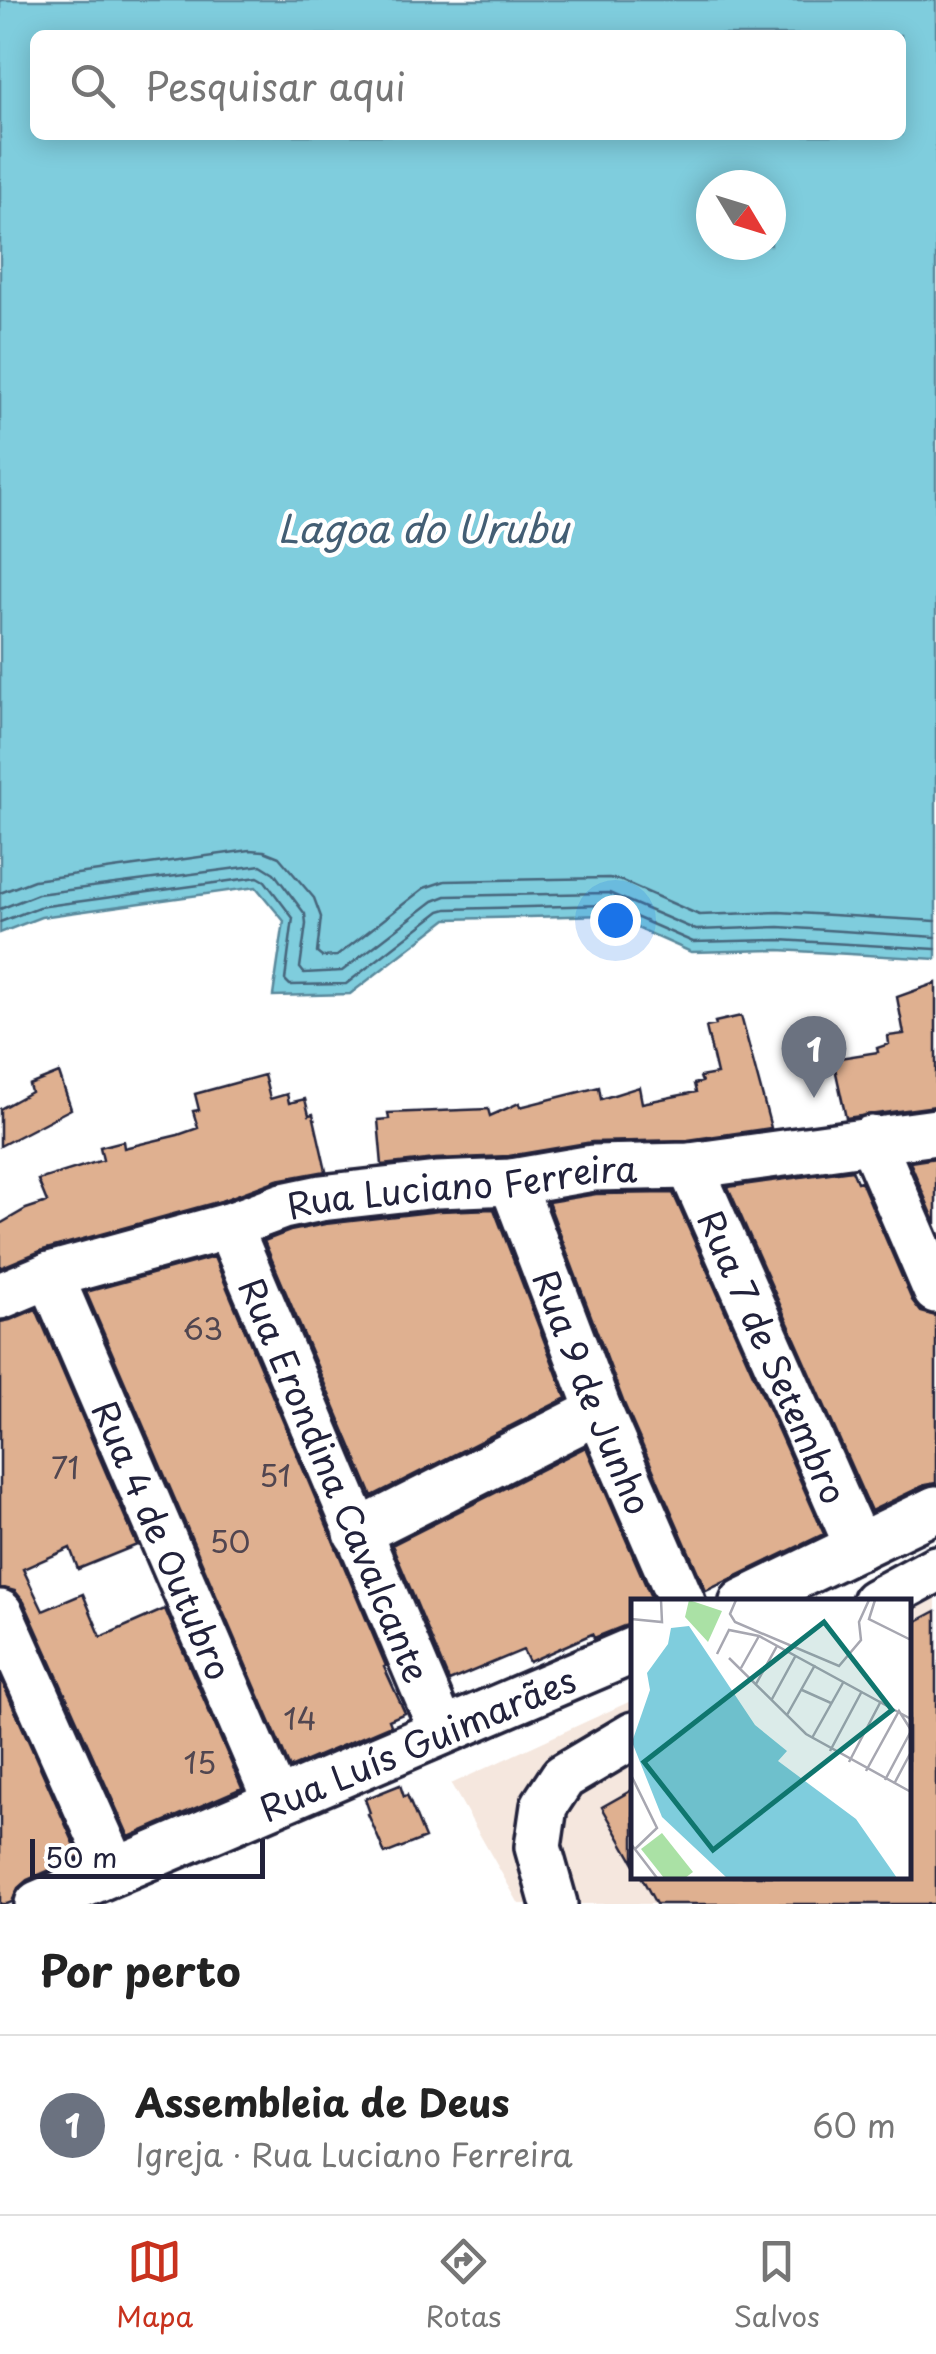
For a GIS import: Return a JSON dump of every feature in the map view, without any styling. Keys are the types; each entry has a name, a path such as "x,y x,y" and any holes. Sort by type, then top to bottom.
{"street":[{"name":"Rua Luciano Ferreira","path":"0,1296 50,1275 320,1198 436,1185 512,1182 593,1168 690,1166 936,1132"},
{"path":"871,1139 936,1290"},
{"name":"Rua 7 de Setembro","path":"690,1166 858,1547"},
{"name":"Rua 9 de Junho","path":"512,1182 599,1411 681,1599"},
{"name":"Rua Erondina Cavalcante","path":"229,1226 442,1731"},
{"name":"Rua 4 de Outubro","path":"50,1275 276,1801"},
{"path":"357,1533 599,1411"},
{"path":"749,1599 936,1509"},
{"path":"881,1599 936,1569"},
{"path":"0,1613 115,1871"},
{"name":"Rua Luís Guimarães","path":"38,1904 631,1651"},
{"path":"554,1904 538,1847 544,1806 562,1777 631,1737"}],"shaded area":[{"path":"936,1562 936,1904 519,1904 451,1784 631,1701 631,1879 911,1879 911,1599 853,1599"}],"water":[{"name":"Lagoa do Urubu","path":"0,0 936,0 936,959 779,950 691,952 608,915 447,919 350,994 273,996 284,921 256,887 41,917 0,933"}],"building":[{"path":"936,983 936,1106 846,1118 833,1059 878,1052 877,1048 889,1044 888,1036 904,1034 897,997"},
{"path":"741,1016 771,1128 688,1140 592,1142 509,1156 382,1165 378,1120 389,1119 388,1113 488,1109 490,1116 519,1103 520,1107 599,1087 601,1099 639,1087 642,1103 696,1092 694,1084 702,1082 700,1077 717,1074 706,1027"},
{"path":"59,1073 71,1109 0,1146 0,1109 31,1092 29,1085"},
{"path":"264,1075 270,1099 287,1094 289,1103 305,1099 309,1115 313,1114 326,1171 277,1180 221,1201 43,1250 0,1268 0,1224 47,1202 38,1180 103,1160 100,1147 123,1141 124,1148 198,1128 193,1111 199,1110 195,1094"},
{"path":"936,1158 936,1224 910,1162"},
{"path":"852,1170 857,1182 861,1181 912,1300 921,1312 936,1316 936,1483 871,1511 728,1187"},
{"path":"673,1193 824,1534 706,1591 623,1401 548,1202 596,1194"},
{"path":"494,1209 566,1398 372,1496 264,1241 325,1224"},
{"path":"214,1257 405,1713 389,1720 391,1725 290,1768 86,1292"},
{"path":"36,1309 137,1545 78,1569 70,1548 23,1569 43,1611 83,1594 101,1637 165,1609 242,1788 129,1837 24,1602 15,1591 0,1587 0,1322"},
{"path":"586,1447 652,1599 631,1599 631,1625 594,1638 592,1634 529,1662 523,1650 449,1681 392,1545"},
{"path":"936,1611 936,1904 656,1904 643,1879 911,1879 911,1624"},
{"path":"0,1677 80,1857 27,1880 7,1904 0,1904"},
{"path":"400,1785 425,1838 385,1854 365,1799"},
{"path":"631,1791 631,1858 602,1807"}],"place":[{"name":"Assembleia de Deus","path":"814,1098"}]}
